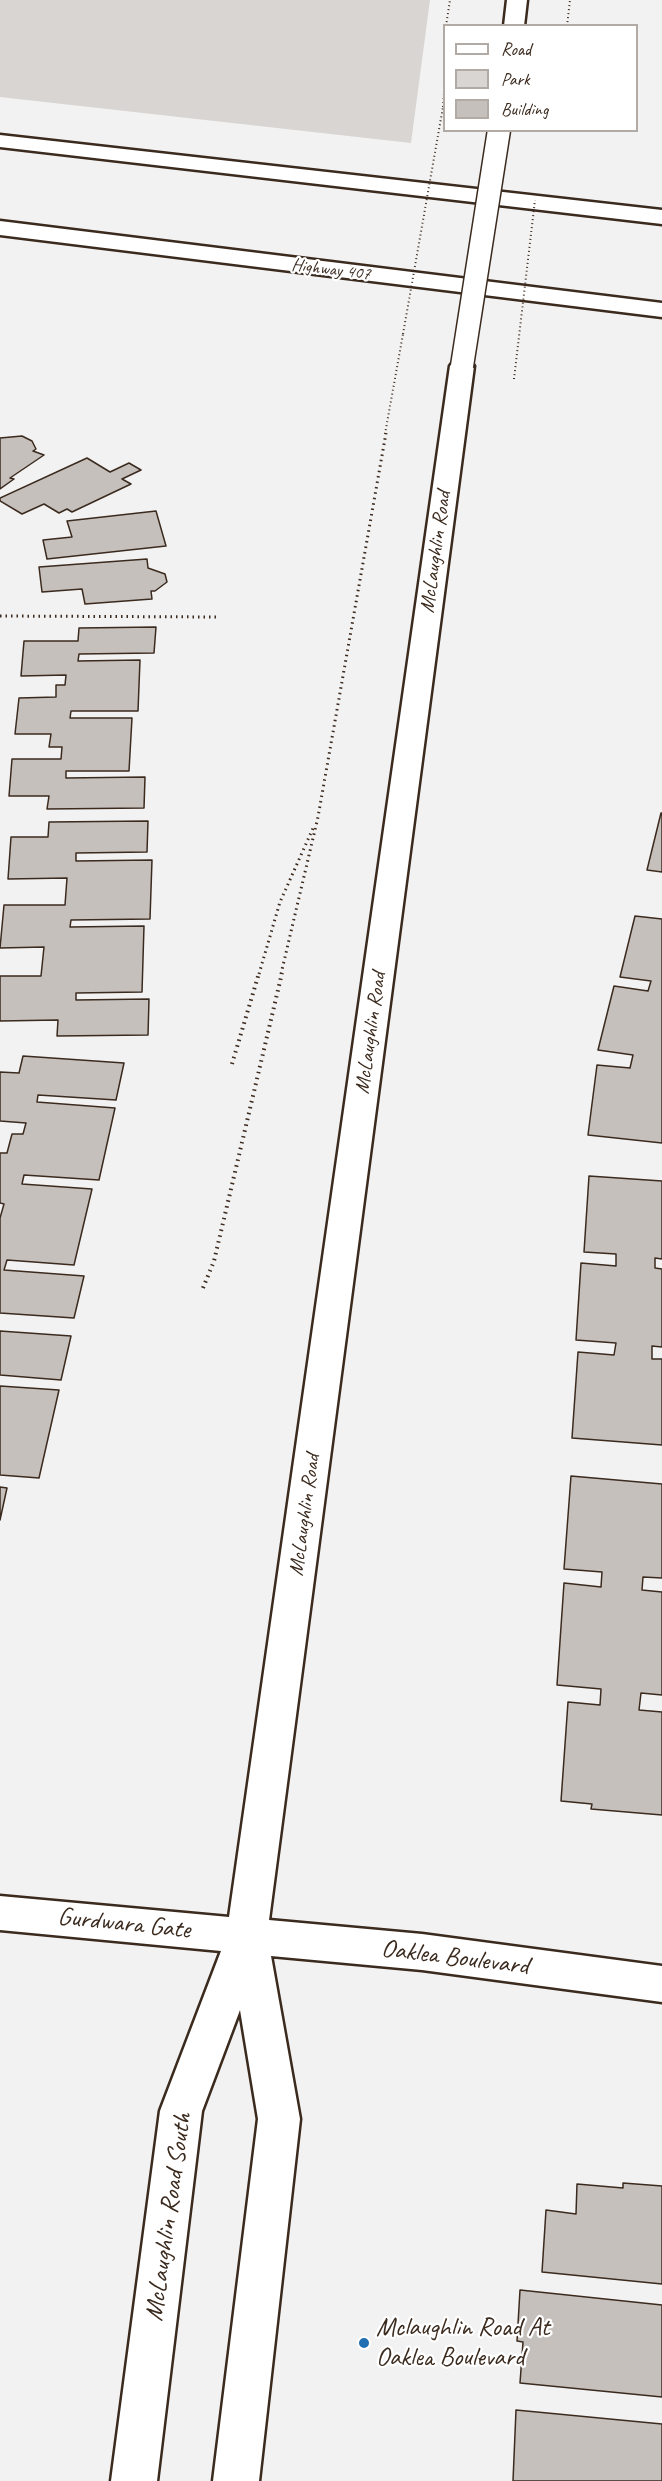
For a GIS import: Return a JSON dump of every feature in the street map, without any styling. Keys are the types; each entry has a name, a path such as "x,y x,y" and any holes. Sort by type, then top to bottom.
{"main road":[{"path":"514,24 517,0"},
{"name":"McLaughlin Road","path":"247,1936 462,366 499,132"},
{"path":"0,141 662,217"},
{"name":"Highway 407","path":"0,228 662,310"},
{"name":"Gurdwara Gate","path":"0,1913 247,1936"},
{"path":"236,2481 279,2119 247,1936"},
{"name":"Oaklea Boulevard","path":"247,1936 422,1952 662,1984"},
{"name":"McLaughlin Road South","path":"134,2481 181,2111 247,1936"}],"path":[{"path":"446,24 450,0"},
{"path":"567,24 570,0"},
{"path":"203,1288 214,1261 318,817 443,107"},
{"path":"514,379 536,190"},
{"path":"0,616 220,617"},
{"path":"232,1064 280,902 318,817"}],"green space":[{"path":"0,0 430,0 411,143 0,97"}],"building":[{"path":"22,436 32,441 36,449 33,451 44,455 10,478 14,479 0,489 0,438"},
{"path":"87,458 110,472 129,463 141,470 122,479 131,484 72,512 67,509 59,513 44,504 22,514 0,501 0,498"},
{"path":"156,511 166,546 47,559 43,540 72,537 67,521"},
{"path":"147,559 148,568 165,574 167,582 155,591 151,591 152,599 85,604 82,589 42,592 39,567"},
{"path":"156,627 154,653 79,654 78,661 140,660 138,711 71,711 70,718 132,718 129,771 66,771 66,778 145,777 144,808 47,809 49,796 9,796 12,759 61,759 62,747 49,747 51,734 15,734 19,698 56,697 56,685 65,685 66,675 21,676 24,641 78,641 79,628"},
{"path":"662,813 662,872 647,870"},
{"path":"148,821 147,852 76,853 76,861 152,860 150,919 71,920 70,927 144,926 142,992 76,993 76,1000 149,999 148,1035 57,1036 58,1020 0,1021 0,976 41,976 44,947 0,948 4,905 65,905 67,878 8,879 11,837 48,837 49,822"},
{"path":"635,916 662,919 662,1143 588,1135 597,1065 630,1068 633,1055 598,1050 614,986 648,991 651,981 620,977"},
{"path":"23,1056 124,1063 116,1100 38,1095 37,1102 115,1108 99,1180 24,1175 22,1184 92,1189 74,1265 7,1260 4,1270 84,1276 74,1318 0,1313 0,1218 4,1204 0,1203 0,1153 7,1153 12,1134 23,1134 26,1123 0,1121 0,1072 19,1073"},
{"path":"589,1176 662,1181 662,1259 655,1258 655,1268 662,1269 662,1347 652,1346 652,1359 662,1359 662,1445 572,1438 578,1352 614,1355 616,1343 576,1340 581,1263 616,1266 616,1254 584,1252"},
{"path":"0,1331 71,1336 61,1380 0,1375"},
{"path":"0,1386 59,1390 39,1478 0,1475"},
{"path":"571,1476 662,1484 662,1578 643,1577 642,1590 662,1592 662,1695 641,1693 639,1710 662,1712 662,1815 591,1809 592,1804 561,1801 568,1702 600,1705 601,1689 557,1685 564,1583 601,1587 602,1572 564,1569"},
{"path":"0,1487 7,1488 0,1520"},
{"path":"623,2183 662,2186 662,2284 542,2272 546,2210 576,2214 577,2184 623,2188"},
{"path":"520,2290 662,2305 662,2397 520,2383 523,2342 517,2341"},
{"path":"516,2410 662,2424 662,2481 513,2481"}],"place":[{"name":"Mclaughlin Road At Oaklea Boulevard","path":"364,2343"}]}
